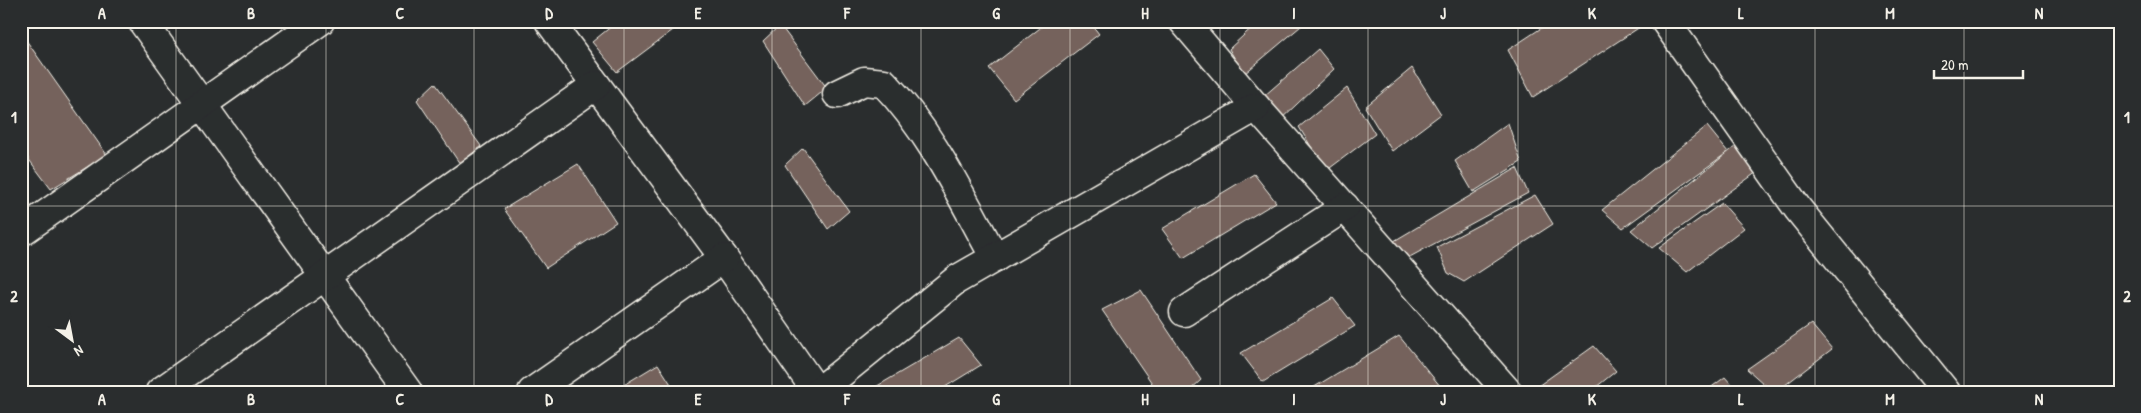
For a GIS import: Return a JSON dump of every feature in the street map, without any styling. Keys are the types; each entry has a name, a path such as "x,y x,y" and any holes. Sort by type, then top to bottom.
{"street":[{"path":"142,21 408,392"},
{"path":"21,232 320,21"},
{"path":"549,21 724,258 818,392 956,280 1256,107"},
{"path":"1183,21 1256,107 1508,392"},
{"path":"1665,21 1798,209 1946,392"},
{"path":"837,94 864,81 884,83 889,88 923,128 995,258"},
{"path":"160,392 596,85"},
{"path":"1184,312 1345,207"},
{"path":"532,392 724,258"}],"building":[{"path":"618,21 685,21 617,72 592,42"},
{"path":"1049,21 1089,21 1099,34 1014,99 989,68"},
{"path":"1259,21 1307,21 1244,74 1229,49"},
{"path":"1552,21 1640,21 1643,25 1533,97 1508,50"},
{"path":"780,25 827,88 805,106 763,41"},
{"path":"21,33 107,155 51,189 21,149"},
{"path":"1318,49 1334,69 1278,122 1264,96"},
{"path":"1412,68 1441,114 1392,151 1365,107"},
{"path":"435,83 481,146 460,164 417,100"},
{"path":"1347,88 1375,134 1326,171 1299,127"},
{"path":"1508,123 1521,162 1473,192 1455,161"},
{"path":"1707,126 1728,152 1623,228 1602,210"},
{"path":"1736,146 1757,172 1652,248 1631,230"},
{"path":"803,148 849,211 828,229 785,165"},
{"path":"578,164 616,222 546,268 504,209"},
{"path":"1517,168 1528,193 1406,259 1394,241"},
{"path":"1254,174 1276,202 1183,258 1162,229"},
{"path":"1535,195 1553,224 1464,282 1448,273 1437,247"},
{"path":"1722,203 1744,228 1687,272 1659,248"},
{"path":"1141,290 1201,380 1188,392 1158,392 1102,310"},
{"path":"1333,298 1355,326 1263,382 1241,353"},
{"path":"1811,324 1832,349 1776,392 1773,392 1747,369"},
{"path":"1399,336 1441,387 1436,392 1306,392"},
{"path":"959,338 981,365 937,392 867,392"},
{"path":"1594,346 1616,371 1590,392 1531,391"},
{"path":"658,364 676,392 612,392"},
{"path":"1725,377 1738,392 1705,392"}]}
